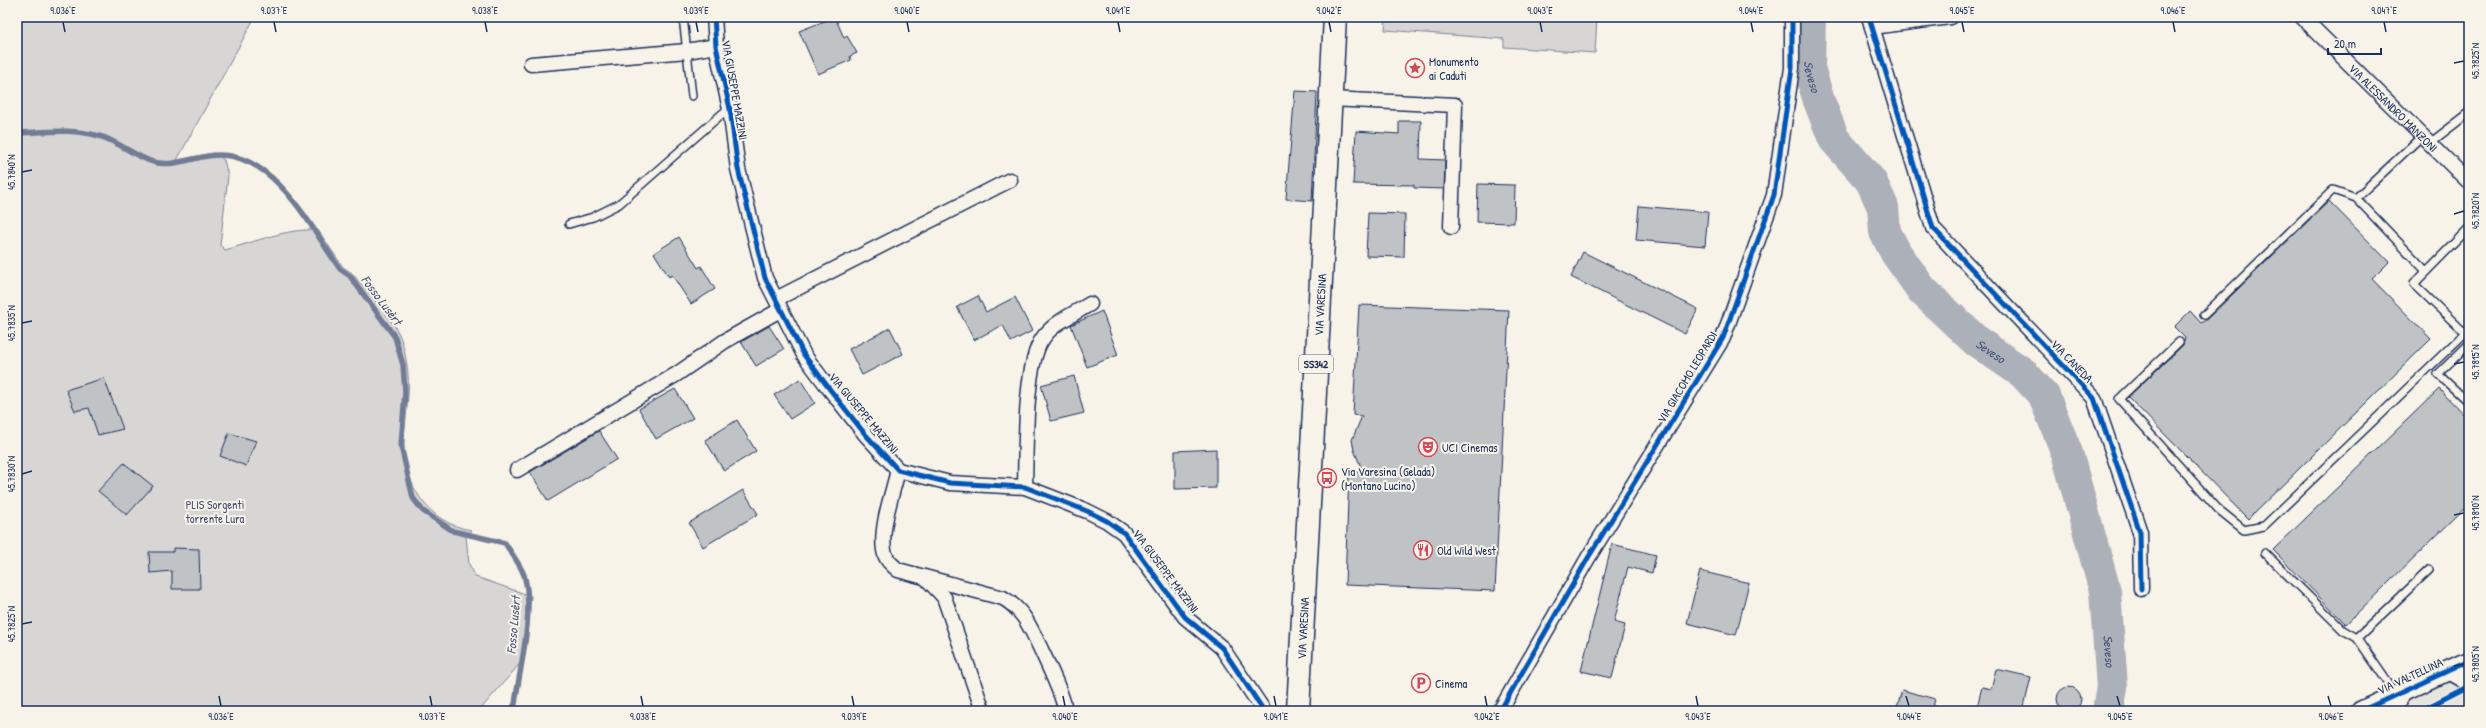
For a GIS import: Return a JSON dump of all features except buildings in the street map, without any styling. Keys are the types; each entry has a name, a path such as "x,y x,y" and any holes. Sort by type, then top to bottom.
{"main road":[{"name":"VIA VARESINA","path":"1298,711 1335,17"}],"street":[{"name":"VIA GIUSEPPE MAZZINI","path":"714,17 716,46 730,109 738,168 758,255 765,278 804,355 865,434 898,470 950,483 1024,486 1107,521 1124,533 1185,617 1222,648 1264,711"},
{"name":"VIA GIACOMO LEOPARDI","path":"1500,711 1588,558 1723,338 1774,195 1792,68 1792,17"},
{"path":"1870,22 1950,17"},
{"name":"VIA ALESSANDRO MANZONI","path":"2302,17 2469,182"},
{"name":"VIA CANEDA","path":"1870,22 1934,228 2094,398 2140,532 2141,589"},
{"name":"VIA GIUSEPPE MAZZINI","path":"531,64 687,51 716,46"},
{"path":"1330,99 1455,105 1451,226"},
{"path":"517,470 677,374 778,304 1010,180"},
{"path":"1024,486 1030,394 1037,352 1043,338 1057,325 1090,304"},
{"path":"898,470 884,531 884,550 888,561 898,570 1003,598 1014,604 1024,618 1060,692 1065,711"},
{"path":"924,577 944,596 983,711"},
{"name":"VIA VALTELLINA","path":"2361,711 2399,697 2446,671 2469,661"},
{"path":"2446,671 2469,684"}],"lane":[{"path":"683,17 692,96"},
{"path":"569,224 593,217 619,204 723,113 730,109"},
{"path":"2356,198 2426,140 2469,113"},
{"path":"2204,315 2333,190 2356,198 2426,272"},
{"path":"2179,342 2119,399 2218,509 2244,530 2264,526 2464,333 2414,284 2469,228"},
{"path":"2469,344 2438,374 2469,403"},
{"path":"2265,553 2343,630 2357,638 2399,697"},
{"path":"2357,638 2429,570"}],"shaded area":[{"path":"2469,667 2469,711 2372,711"}],"green space":[{"name":"PLIS Sorgenti torrente Lura","path":"17,17 255,17 177,160 214,153 224,160 228,176 220,245 225,250 283,233 318,230 343,267 352,273 390,320 399,334 408,370 408,401 404,442 405,458 413,486 421,499 442,519 456,526 471,530 466,537 469,564 476,577 531,596 524,659 479,711 17,711"},
{"path":"1386,17 1597,17 1595,53 1504,47 1504,39 1385,30"}],"waterway":[{"name":"Seveso","path":"1810,17 1809,68 1819,101 1834,139 1871,181 1883,207 1885,232 1896,253 1922,290 1976,341 2023,373 2044,396 2067,453 2105,591 2112,687 2108,711"},
{"name":"Fosso Lusèrt","path":"17,133 58,131 79,132 99,136 113,141 139,156 153,162 161,163 178,162 219,155 239,158 258,167 275,180 290,197 304,215 340,269 350,276 395,337 403,365 405,392 401,446 413,498 423,511 453,531 505,543 524,575 528,605 526,639 515,704 511,711"}],"cycle path":[{"path":"714,17 716,46 730,109 738,169 765,278 804,355 865,434 898,470 950,483 1025,487 1087,511 1107,521 1124,533 1185,617 1222,648 1264,711"},
{"path":"1500,711 1588,558 1723,338 1774,195 1792,68 1792,17"},
{"path":"1869,17 1933,228 2094,398 2140,532 2141,589"},
{"path":"2361,711 2469,661"},
{"path":"2420,711 2469,686"}],"place":[{"name":"Monumento ai Caduti","path":"1415,68"},
{"name":"UCI Cinemas","path":"1428,447"},
{"name":"Via Varesina (Gelada) (Montano Lucino)","path":"1327,478"},
{"name":"Old Wild West","path":"1423,550"},
{"name":"Cinema","path":"1421,683"}]}
